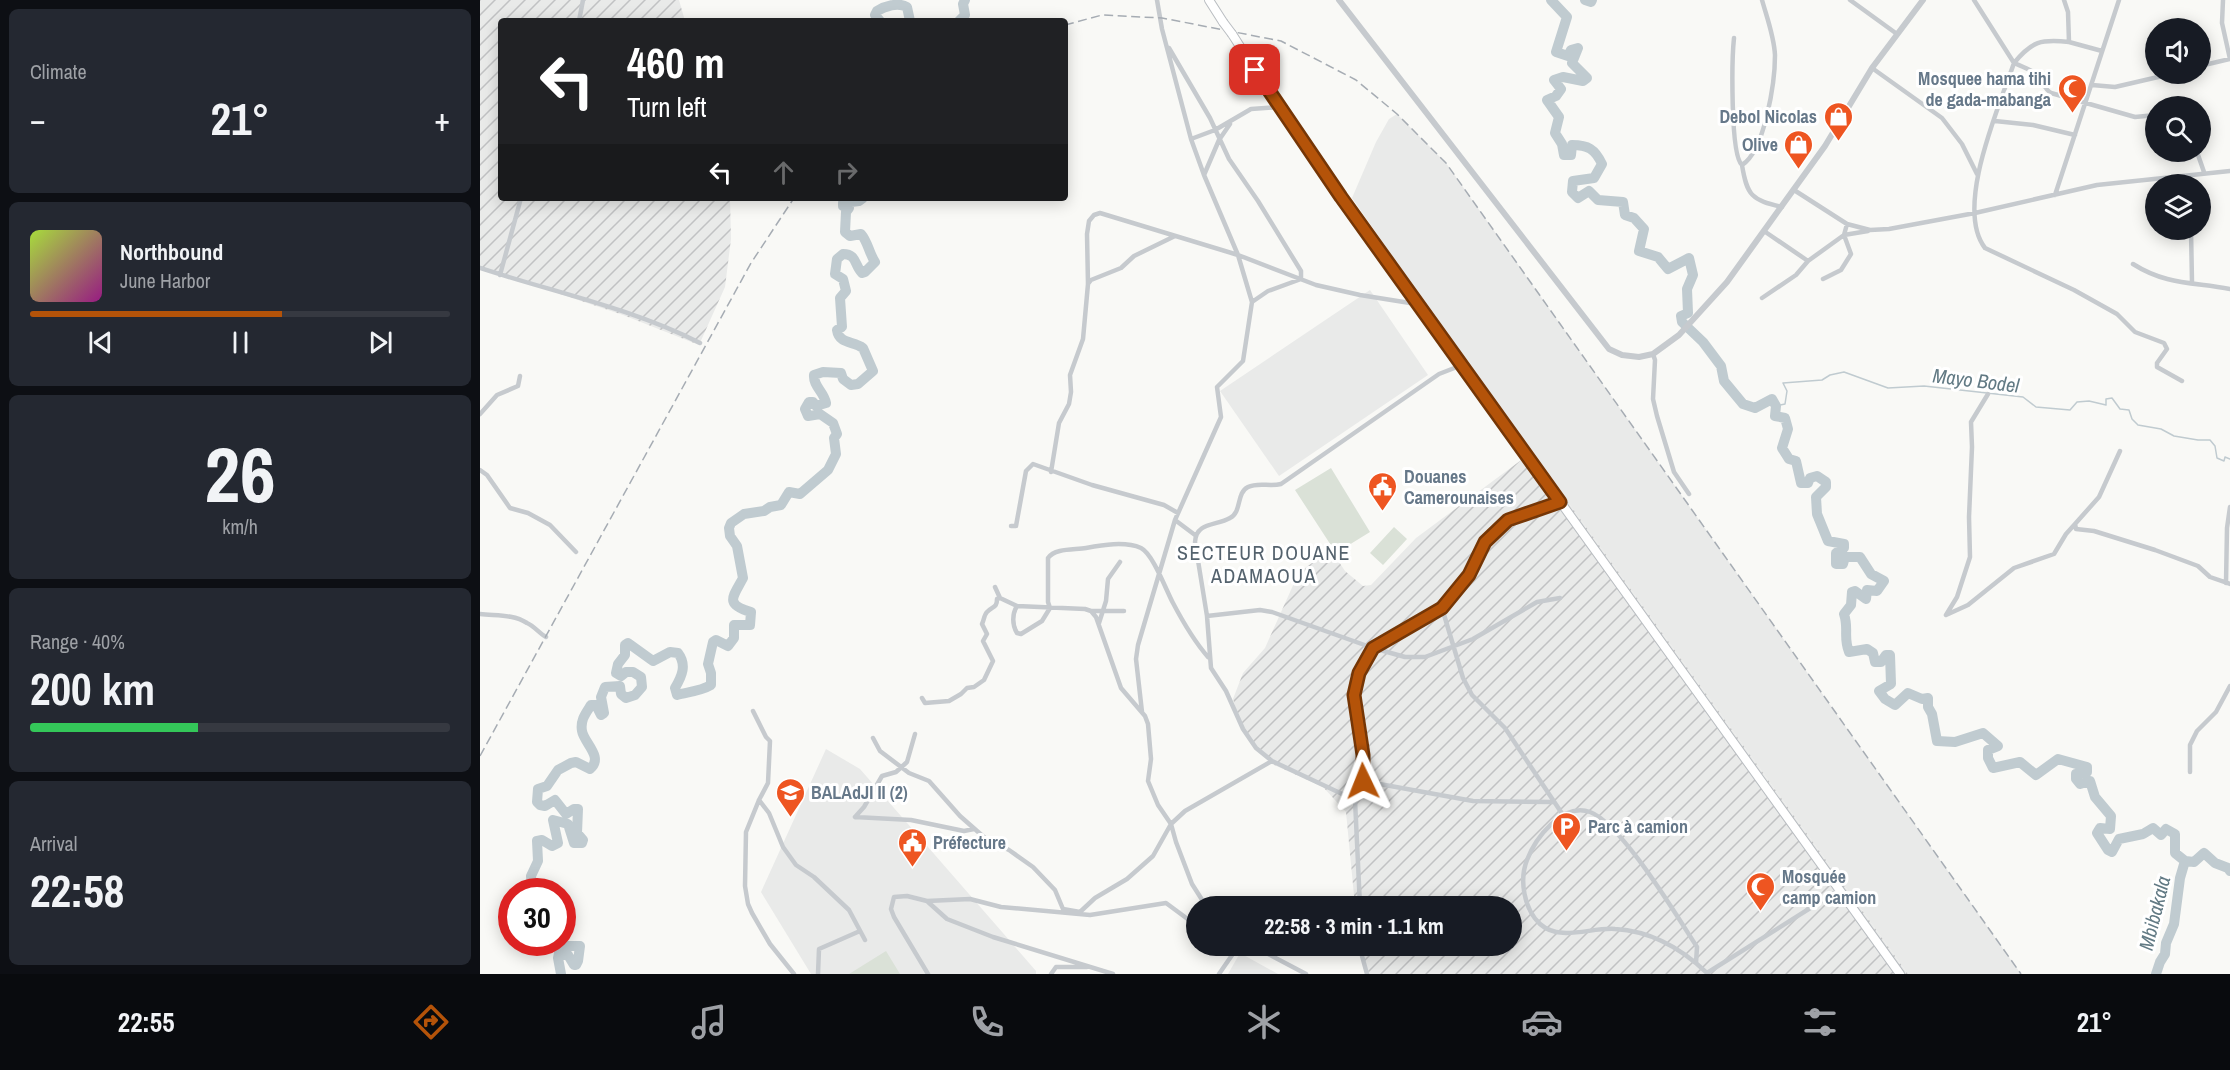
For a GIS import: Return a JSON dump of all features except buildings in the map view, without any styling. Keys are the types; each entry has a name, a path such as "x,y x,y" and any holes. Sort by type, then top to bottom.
{"main road":[{"path":"1209,0 1279,107 1899,974"}],"street":[{"path":"580,18 584,0"},
{"path":"1142,712 1136,659 1138,645 1175,520 1221,417 1217,387 1243,361 1252,302 1238,255 1191,139 1157,0"},
{"path":"1339,0 1610,349 1622,355 1639,357 1653,354 1686,326 1727,282 1825,146 1872,68 1923,0"},
{"path":"1742,165 1750,156 1768,120 1775,54 1772,33 1762,2 1768,0"},
{"path":"1850,0 1897,34"},
{"path":"1974,0 2014,63 2036,74 2045,89 2086,104 2135,117 2145,116"},
{"path":"2064,0 2068,12 2069,42"},
{"path":"2055,195 2119,0"},
{"path":"2211,63 2230,59 2222,23 2223,0"},
{"path":"1734,38 1732,72 1738,161 1742,165 1746,186 1753,197 1761,202 1782,207"},
{"path":"1165,40 1229,159 1281,238 1300,271 1301,279"},
{"path":"2102,51 2069,42 2050,40 2036,43 2024,50 2014,63 1977,174 1975,213 1977,238 1985,248 2074,290 2117,314 2135,332 2164,343 2167,349 2157,363 2157,367 2182,381"},
{"path":"1872,68 1942,118 1962,144 1977,174"},
{"path":"2092,85 2115,87 2145,80"},
{"path":"1191,139 1215,130 1251,110 1279,107"},
{"path":"1204,175 1219,140 1232,121"},
{"path":"1995,121 2033,125 2075,135"},
{"path":"2200,162 2204,172"},
{"path":"2194,174 2229,172"},
{"path":"1762,298 1796,275 1808,261 1844,235 1975,213 2097,185 2145,180"},
{"path":"1794,190 1847,224 1870,230"},
{"path":"500,275 521,201"},
{"path":"1051,472 1059,423 1069,404 1070,375 1083,339 1088,285 1089,221 1100,213 1238,255 1316,285 1410,303"},
{"path":"1823,279 1841,270 1851,254 1844,235 1847,224"},
{"path":"1764,231 1808,261"},
{"path":"1088,285 1090,280 1121,268 1134,256 1175,236"},
{"path":"2191,240 2192,282"},
{"path":"2133,264 2160,279 2230,289"},
{"path":"480,268 601,305 678,332 700,343"},
{"path":"1252,302 1268,291 1301,279"},
{"path":"1653,354 1655,360 1653,399 1657,416 1674,472 1689,494"},
{"path":"1355,801 1272,762 1256,748 1243,729 1226,691 1211,668 1207,616 1195,534 1199,529 1233,517 1237,512 1244,490 1250,486 1281,484 1439,374 1462,365"},
{"path":"480,414 497,395 518,386 520,376"},
{"path":"1988,394 1971,422 1970,557 1957,597 1947,615 1968,605 2014,568 2054,554 2066,534 2099,497 2120,452"},
{"path":"1011,526 1016,526 1026,471 1033,464 1051,472 1164,505 1178,513"},
{"path":"480,470 487,475 510,508 528,513 550,525 576,552"},
{"path":"1360,896 1355,801 1363,781 1363,755 1354,695 1359,673 1373,648 1442,608 1469,575 1485,542 1508,520 1560,502"},
{"path":"2075,524 2076,529 2094,531 2198,566 2210,577 2228,583 2227,528 2230,507"},
{"path":"1175,520 1195,534"},
{"path":"1017,606 1013,613 1017,633 1021,634 1042,621 1050,608 1047,596 1048,558 1055,551 1109,545 1134,546 1143,549 1200,647 1209,658"},
{"path":"1099,623 1108,579 1119,562"},
{"path":"995,587 1000,598 1017,606 1073,608 1103,612 1124,611"},
{"path":"922,698 925,703 949,701 967,688 974,687 984,680 993,661 983,641 987,634 981,624 985,614 994,608 997,599 1000,598"},
{"path":"1207,616 1260,610 1272,612 1373,648 1405,657 1425,657 1473,639 1537,602 1560,598"},
{"path":"1442,608 1463,678 1472,695 1505,728 1563,815"},
{"path":"1091,611 1099,623 1121,688 1142,712 1149,724 1151,759 1148,781 1158,805 1172,824 1188,874 1200,896"},
{"path":"480,614 520,619 546,637"},
{"path":"2190,772 2190,745 2197,731 2216,712 2230,686"},
{"path":"753,711 770,741 768,783 746,832 745,886 748,904 770,944 794,974"},
{"path":"915,734 909,757 902,767 897,772 882,776 864,807 855,817 911,820 964,831 975,829"},
{"path":"873,738 880,751 909,773 929,781 960,816 986,838 1010,850 1032,867 1054,890 1063,909 1080,912 1095,898 1127,879 1152,856 1178,816 1272,762"},
{"path":"1363,781 1473,801 1554,802"},
{"path":"759,800 769,813 783,847 796,865 814,877 849,910 865,940"},
{"path":"1696,963 1697,946 1629,846 1603,821 1590,812 1576,810 1563,815 1540,837 1526,862 1523,885 1527,906 1540,924 1560,934 1614,928 1640,933 1661,940 1707,973 1839,890"},
{"path":"928,974 891,909 894,897 900,895 927,901 970,899 1000,907 1090,915 1166,903 1186,918"},
{"path":"927,901 947,919 993,937 1113,974"},
{"path":"818,974 819,950 860,931"},
{"path":"1219,974 1231,956"},
{"path":"1272,956 1306,974"},
{"path":"1363,956 1366,974"},
{"path":"1051,974 1056,967 1066,965 1096,968"}],"shaded area":[{"path":"480,0 679,0 684,18 498,18 498,201 730,201 731,239 725,287 699,345 623,315 480,267"},
{"path":"1397,114 1446,163 2021,974 1908,974 1431,312 1352,198 1376,142 1389,119"},
{"path":"1370,290 1428,375 1279,476 1220,391"},
{"path":"1532,452 1908,974 1369,974 1363,956 1522,956 1522,896 1354,896 1346,812 1323,787 1272,764 1242,731 1233,699 1243,673 1265,648 1299,572 1331,550 1345,571 1363,586 1371,585 1416,538"},
{"path":"1331,468 1370,532 1336,553 1295,490"},
{"path":"1394,527 1407,539 1383,565 1370,553"},
{"path":"826,749 860,769 1036,971 1036,974 811,974 761,892"},
{"path":"886,951 900,974 849,974"},
{"path":"1238,956 1245,956 1278,974 1228,974"}],"waterway":[{"path":"962,18 965,15 963,4 965,0"},
{"path":"1551,0 1567,17 1556,52 1568,56 1571,50 1578,48 1572,63 1587,78 1583,81 1563,77 1554,80 1561,89 1556,96 1547,100 1559,117 1555,133 1562,144 1564,155 1571,155 1572,145 1582,146 1594,151 1602,164 1594,178 1573,181 1572,192 1578,198 1589,191 1598,200 1623,202 1625,215 1634,218 1644,229 1639,251 1658,257 1668,269 1689,258 1693,275 1687,289 1688,313 1681,316 1682,322 1703,342 1721,366 1724,381 1743,404 1755,408 1772,399 1776,406 1775,416 1785,418 1788,429 1782,448 1789,459 1796,461 1801,483 1808,483 1810,478 1817,476 1826,482 1826,487 1816,497 1817,514 1828,541 1844,544 1844,548 1836,553 1836,564 1843,564 1845,557 1860,557 1871,574 1884,581 1877,591 1867,590 1866,599 1855,591 1852,592 1851,605 1844,614 1849,652 1867,649 1873,653 1875,662 1881,662 1886,655 1890,655 1891,684 1879,691 1885,699 1895,705 1908,693 1922,699 1928,698 1928,707 1932,714 1937,741 1955,742 1983,733 1998,746 1988,750 1988,758 1993,768 2020,762 2036,775 2058,759 2087,767 2087,772 2076,774 2076,779 2080,784 2090,781 2095,797 2111,816 2110,829 2100,828 2097,833 2108,850 2112,852 2119,839 2143,834 2153,828 2161,835 2166,829 2175,834 2175,853 2185,861 2194,862 2204,853 2215,863 2230,871"},
{"path":"1585,0 1591,2 1592,0"},
{"path":"878,18 875,15 877,11 896,5 907,7 909,18"},
{"path":"531,878 538,861 537,841 542,840 552,846 558,843 553,820 568,824 574,843 582,843 583,840 577,833 578,809 566,814 555,800 545,806 540,805 537,802 538,789 547,786 558,770 571,763 576,762 590,769 594,764 594,755 583,736 582,723 591,705 596,705 601,715 604,713 601,697 605,687 620,686 621,694 626,698 635,695 642,687 641,677 633,672 626,672 621,676 616,673 618,664 625,655 625,645 628,643 653,661 670,652 678,653 683,666 675,688 677,695 711,685 708,664 713,642 716,640 728,646 734,638 734,625 750,625 751,612 737,606 733,599 743,578 737,546 730,536 731,523 744,514 764,511 781,505 789,492 800,494 828,470 836,454 834,438 837,434 833,423 820,414 808,416 805,409 809,402 813,402 816,406 826,403 815,382 814,375 823,372 841,373 843,379 851,385 858,384 873,371 863,348 840,338 837,330 842,327 840,298 846,291 843,279 835,274 837,259 843,254 848,254 862,273 875,262 861,234 850,236 845,232 846,212 849,208 843,206 843,203 859,201"},
{"name":"Mayo Bodel","path":"1776,406 1785,404 1787,391 1783,383 1822,380 1830,375 1844,372 1888,388 1924,386 2023,397 2036,407 2070,410 2077,402 2089,401 2106,405 2106,399 2112,398 2120,409 2129,410 2132,419 2138,425 2161,429 2174,436 2210,440 2215,446 2217,458 2224,461 2225,457 2230,459"},
{"name":"Mbibakala","path":"2156,974 2174,924 2180,878 2185,861"},
{"path":"569,956 576,965 580,946 576,946"},
{"path":"558,956 561,974"}],"railway":[{"path":"1068,24 1102,15 1162,18 1281,41 1356,80 1397,114 1446,163 2021,974"},
{"path":"480,756 751,263 792,201"}],"place":[{"name":"Mosquee hama tihi de gada-mabanga","path":"2072,114"},
{"name":"Debol Nicolas","path":"1838,142"},
{"name":"Olive","path":"1799,170"},
{"name":"Douanes Camerounaises","path":"1383,512"},
{"name":"BALAdJI II (2)","path":"790,818"},
{"name":"Parc à camion","path":"1567,852"},
{"name":"Préfecture","path":"912,868"},
{"name":"Mosquée camp camion","path":"1761,912"}],"district":[{"name":"SECTEUR DOUANE ADAMAOUA","path":"1264,564"}],"route":[{"path":"1255,70 1341,197 1560,502 1508,520 1485,542 1469,575 1442,608 1373,648 1359,673 1354,695 1363,755 1363,781"}]}
